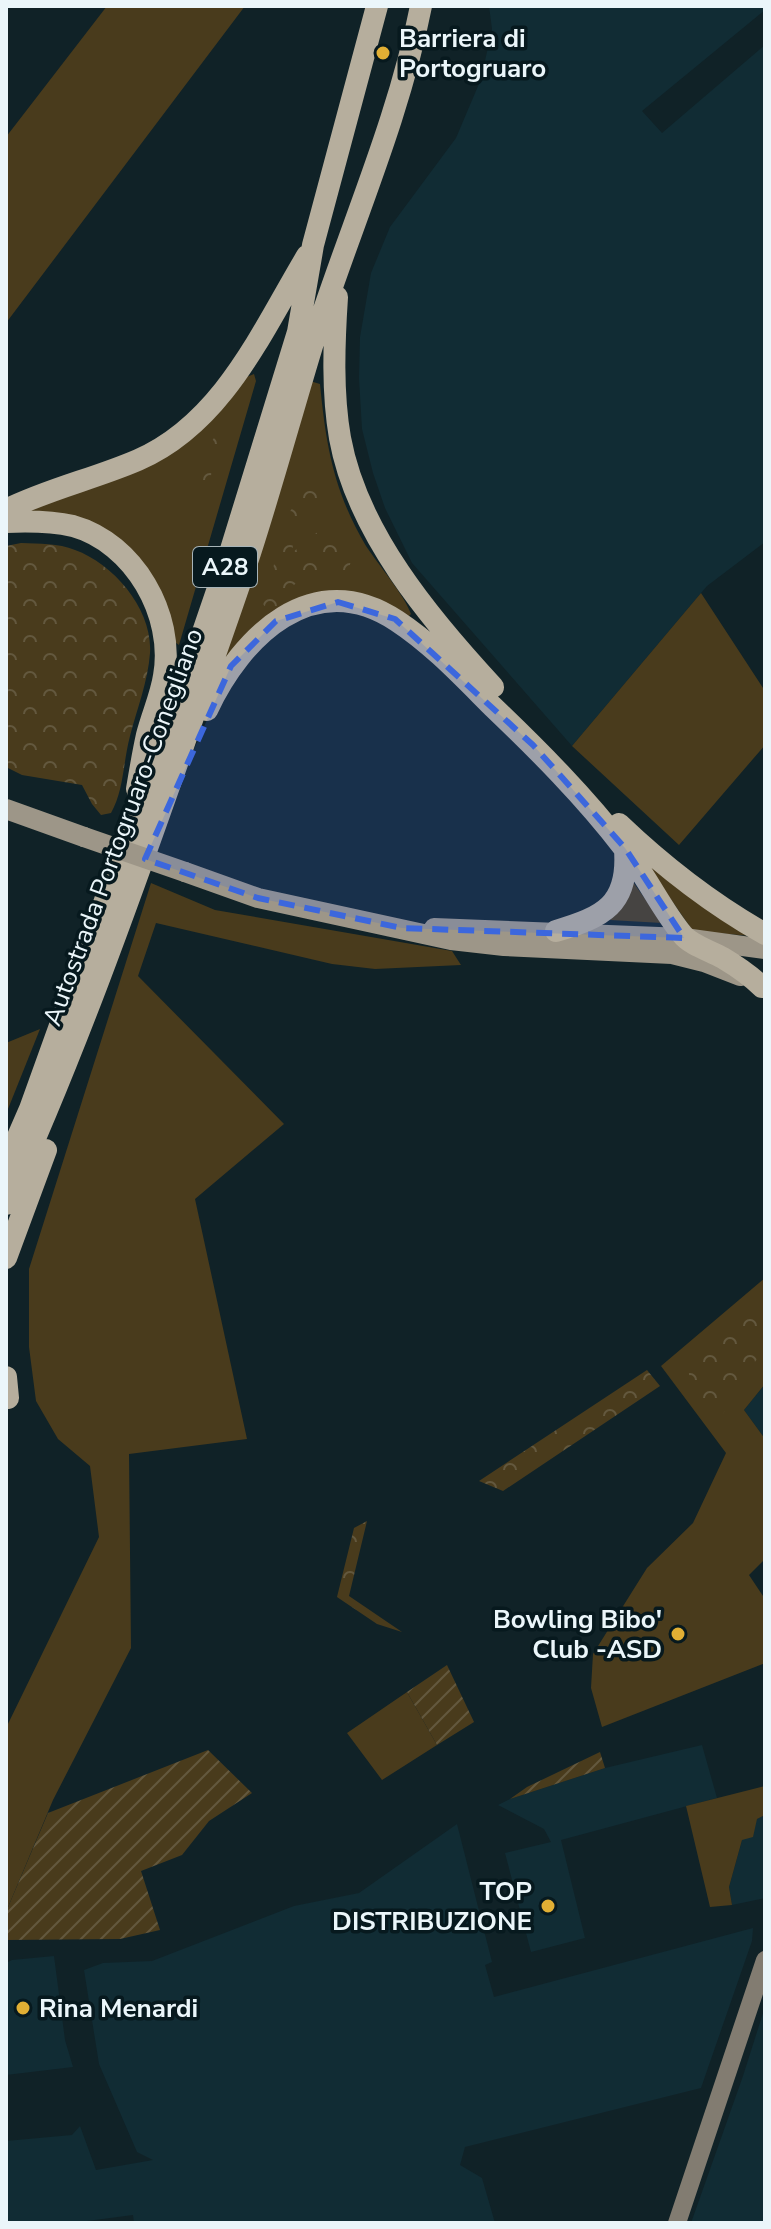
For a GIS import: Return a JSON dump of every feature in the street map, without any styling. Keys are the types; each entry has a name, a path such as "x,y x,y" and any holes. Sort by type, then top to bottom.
{"highway":[{"name":"Autostrada Portogruaro-Conegliano","path":"6,1164 30,1109 112,881 154,775 238,526 298,332 313,245 377,6"},
{"name":"Autostrada Portogruaro-Conegliano","path":"6,1204 74,1046 135,885 250,554 339,265 383,147 411,58 421,6"},
{"path":"6,510 28,499 141,459 203,415 232,381 313,245"},
{"path":"339,265 335,364 341,441 377,535 408,585 439,628 613,819 648,852 693,887 765,934"},
{"path":"6,522 39,521 71,526 103,541 144,581 162,624 166,649 164,675 133,808 112,881"},
{"path":"135,885 209,707 231,666 255,637 276,621 316,604 338,602 362,606 395,619 426,642 533,745 625,848 684,938 745,971 764,988"},
{"path":"556,931 594,919 611,905 621,890 627,870 625,848"},
{"path":"6,1258 56,1127 74,1046"},
{"path":"6,1149 30,1109"}],"main road":[{"path":"6,809 258,898 451,940 504,946 672,954 704,962 764,988"},
{"path":"402,928 556,931 684,938 765,949"},
{"path":"677,2223 765,1960"}],"highlighted area":[{"path":"338,602 395,619 533,745 625,848 684,938 402,928 258,898 145,859 231,666 276,621"}],"shaded area":[{"path":"489,6 765,6 765,10 642,111 662,133 765,45 765,542 707,586 572,746 412,563 385,508 362,429 360,337 371,273 390,227 456,138 481,79 492,29"},
{"path":"765,1384 765,1439 744,1410"},
{"path":"702,1745 717,1798 561,1840 585,1938 531,1952 505,1853 551,1842 544,1829 498,1805 605,1768"},
{"path":"765,1815 765,1898 732,1905 729,1887 742,1840 757,1819"},
{"path":"457,1824 492,1962 485,1965 494,1997 753,1928 752,1941 701,2088 465,2147 460,2165 482,2178 495,2223 134,2223 133,2215 72,2223 6,2223 6,2141 72,2135 80,2126 96,2170 153,2160 137,2152 99,2064 84,1970 103,1963 152,1961 294,1906 359,1893"},
{"path":"54,1956 65,2040 73,2067 6,2075 6,1963"},
{"path":"764,2010 765,2223 691,2223 743,2076"}],"green space":[{"path":"107,6 245,6 6,323 6,137"},
{"path":"254,374 256,381 179,645 169,638 135,562 30,513 28,504 93,485"},
{"path":"310,381 320,384 333,468 346,507 366,546 411,614 407,618 346,595 222,660"},
{"path":"223,435 226,439 212,454 211,478 207,486 198,480 192,469 214,438"},
{"path":"308,482 318,487 319,500 296,528 293,552 336,517 337,533 327,544 342,548 351,561 346,578 318,579 309,573 295,584 271,613 261,602 271,582 280,528"},
{"path":"21,543 62,546 90,557 117,577 138,605 145,621 150,653 147,674 111,813 101,815 82,785 22,775 6,767 6,546"},
{"path":"701,593 765,691 765,745 679,845 572,746"},
{"path":"644,861 751,936 693,931"},
{"path":"633,882 662,923 610,920 623,906"},
{"path":"151,883 215,910 452,951 461,965 375,969 332,964 156,923 138,976 284,1124 195,1199 247,1439 129,1454 131,1648 53,1800 6,1912 6,1728 99,1537 90,1466 58,1439 36,1401 29,1347 29,1269"},
{"path":"40,1029 6,1114 6,1043"},
{"path":"765,1278 765,1384 744,1410 765,1439 765,1559 749,1575 765,1599 765,1663 602,1727 591,1688 593,1654 647,1568 693,1523 726,1453 661,1366"},
{"path":"765,1288 765,1349 747,1372 717,1424 709,1422 692,1386 689,1363 710,1336"},
{"path":"647,1370 660,1386 503,1491 479,1481"},
{"path":"367,1521 349,1596 402,1632 377,1624 337,1597 354,1528"},
{"path":"447,1665 474,1722 437,1745 407,1692"},
{"path":"407,1692 437,1745 382,1780 347,1733"},
{"path":"208,1750 252,1793 209,1821 182,1855 141,1871 160,1930 120,1939 6,1940 6,1912 48,1813"},
{"path":"600,1752 605,1768 510,1799 527,1787"},
{"path":"765,1786 765,1815 757,1819 753,1837 742,1840 729,1887 732,1905 710,1907 686,1806"}],"place":[{"name":"Barriera di Portogruaro","path":"383,53"},
{"name":"Bowling Bibo' Club -ASD","path":"678,1634"},
{"name":"TOP DISTRIBUZIONE","path":"548,1906"},
{"name":"Rina Menardi","path":"23,2008"}]}
